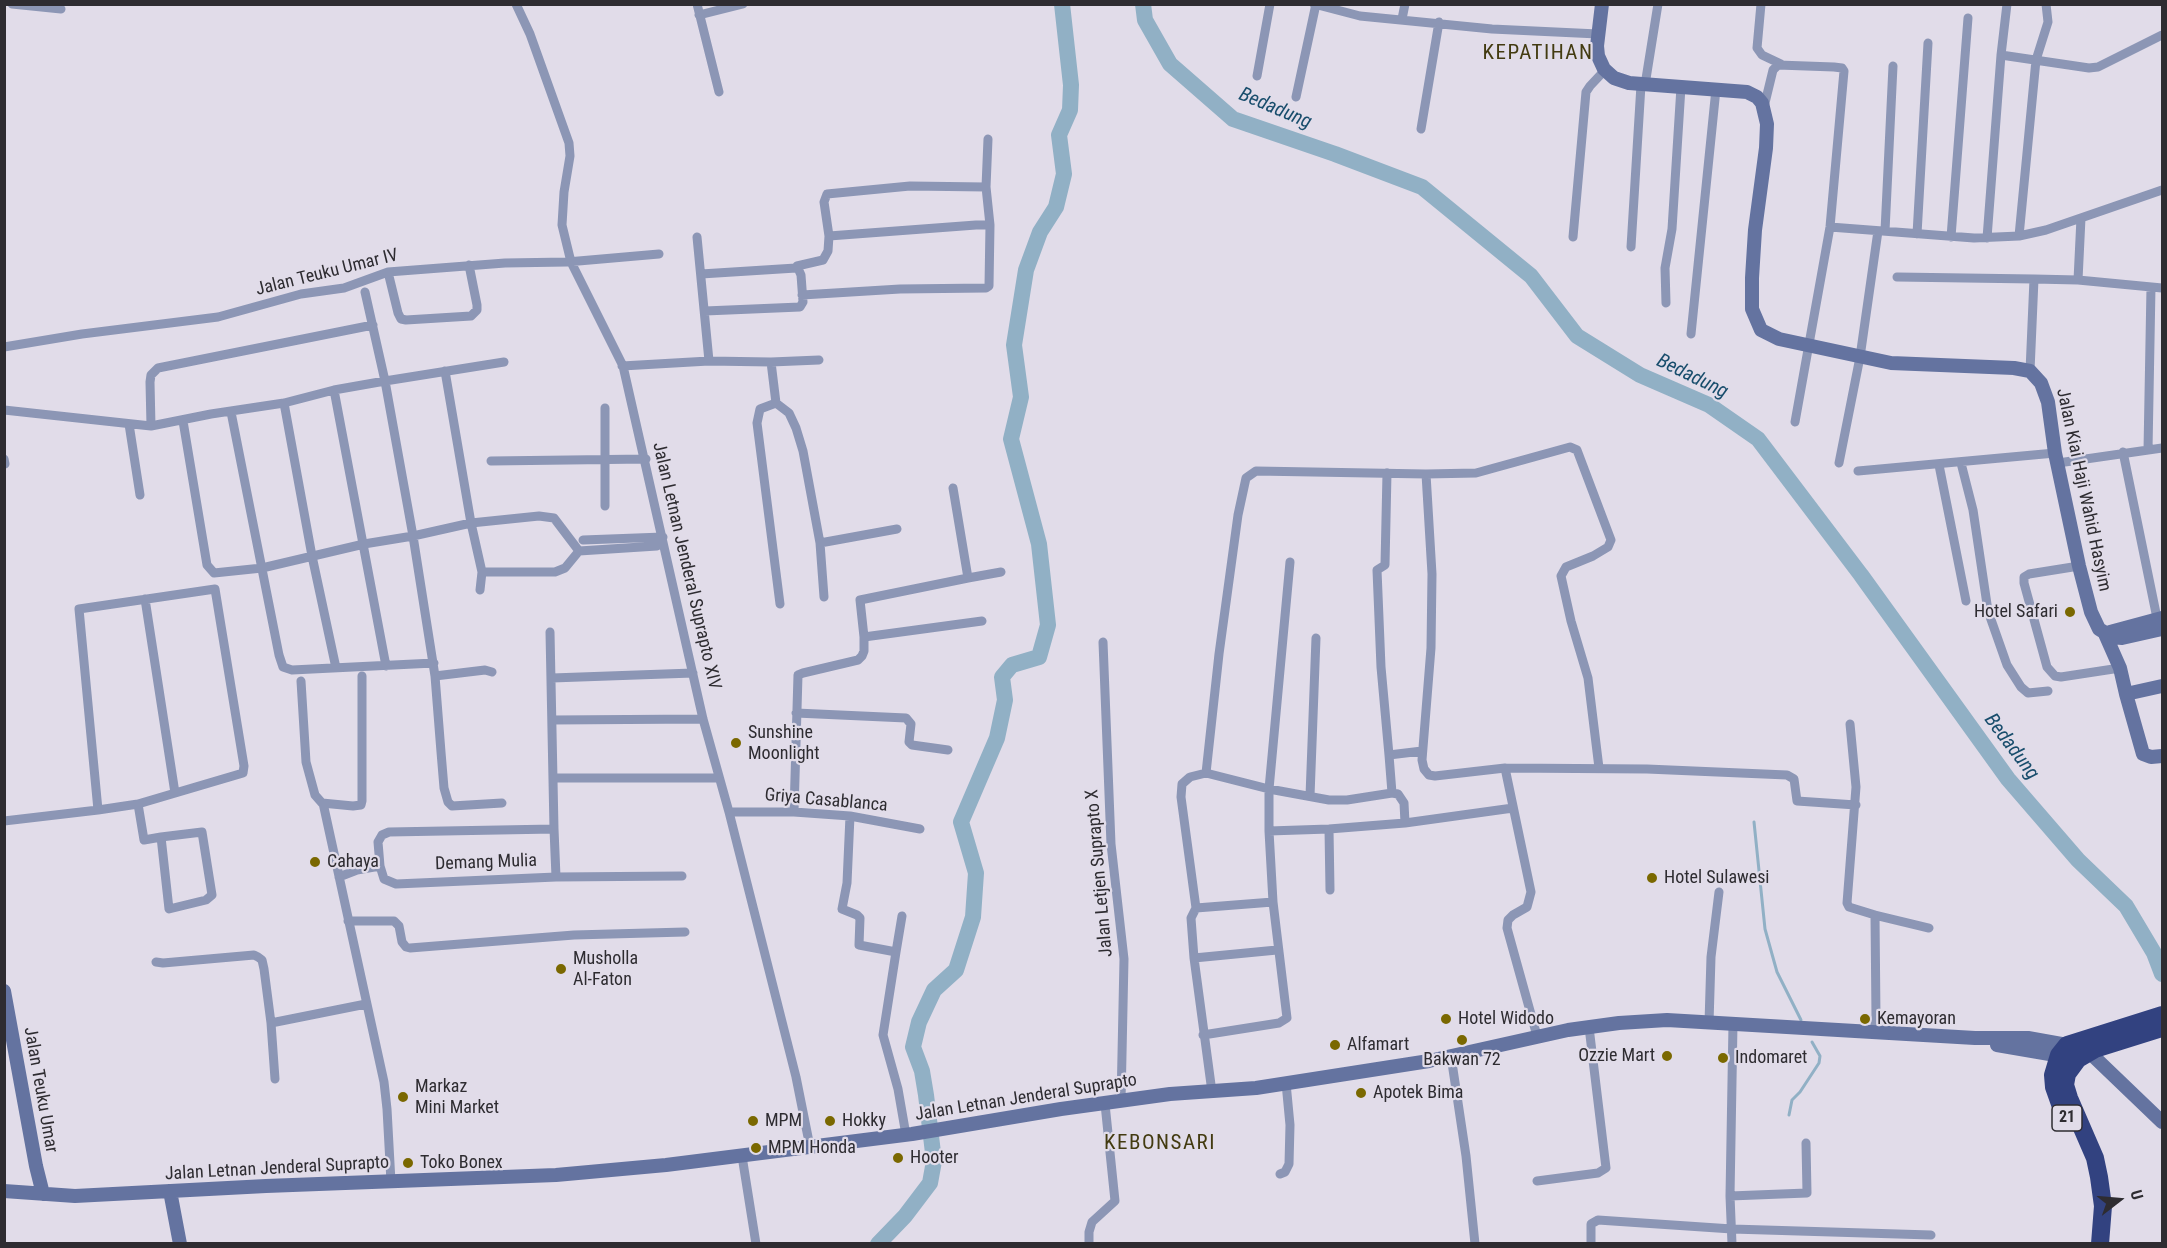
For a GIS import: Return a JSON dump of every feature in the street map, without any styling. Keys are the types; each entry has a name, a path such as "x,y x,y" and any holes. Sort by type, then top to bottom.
{"highway":[{"path":"2079,1055 2156,1023"},
{"name":"21","path":"2079,1055 2067,1074 2065,1085 2095,1158 2103,1206 2100,1244"},
{"name":"21","path":"2079,1055 2053,1082 2088,1160 2099,1177"}],"main road":[{"path":"1602,4 1598,57 1605,70 1620,81 1643,85 1747,92 1757,97 1764,107 1767,124 1766,148 1755,230 1752,278 1752,309 1761,330 1779,339 1891,363 2014,368 2030,371"},
{"name":"Jalan Kiai Haji Wahid Hasyim","path":"2030,371 2041,383 2048,402 2056,458 2091,612 2099,629 2105,634 2120,668 2143,754 2151,758 2163,756"},
{"path":"2105,634 2160,624"},
{"path":"2126,694 2163,686"},
{"name":"Jalan Teuku Umar","path":"4,991 43,1194"},
{"name":"Jalan Letnan Jenderal Suprapto","path":"4,1191 75,1196 556,1175 742,1156 909,1135 1061,1109 1170,1094 1212,1092 1286,1083 1451,1056 1537,1036 1619,1023 1667,1020 1975,1038 1991,1044 2029,1044 2079,1055"},
{"path":"2079,1055 2163,1122"},
{"path":"170,1191 180,1244"}],"street":[{"path":"12,4 61,9"},
{"name":"Jalan Letnan Jenderal Suprapto XIV","path":"516,4 530,34 568,143 570,156 564,192 562,225 571,262 623,366 646,459 703,718 796,1077 810,1147"},
{"path":"697,4 719,92"},
{"path":"699,15 742,4"},
{"path":"1257,76 1270,4"},
{"path":"1360,15 1362,4"},
{"path":"1402,19 1405,4"},
{"path":"1631,247 1643,85 1658,4"},
{"path":"1761,4 1757,48 1762,55 1781,64 1834,67 1842,68 1844,71 1830,227 1795,422"},
{"path":"1987,238 2007,4"},
{"path":"2019,236 2036,60 2048,22 2046,4"},
{"path":"1296,98 1315,5 1360,15 1492,29 1598,34"},
{"path":"1951,237 1968,18"},
{"path":"1421,129 1439,22"},
{"path":"2001,55 2089,68 2098,67 2163,35"},
{"path":"1917,234 1929,43"},
{"path":"1764,107 1773,70 1781,64"},
{"path":"1839,463 1882,231 1893,66"},
{"path":"1573,237 1586,93 1605,70"},
{"path":"1666,303 1665,268 1672,229 1681,87"},
{"path":"1691,333 1716,89"},
{"path":"802,294 900,289 986,288 989,286 990,225 986,187 988,139"},
{"path":"701,274 796,268 823,260 828,251 829,236 824,202 827,194 910,186 986,187"},
{"path":"1830,227 1951,237 2019,236 2046,230 2163,190"},
{"path":"2078,280 2081,218"},
{"path":"829,236 990,225"},
{"path":"697,237 708,361"},
{"name":"Jalan Teuku Umar IV","path":"4,347 82,334 218,317 301,294 344,288 388,272 469,265 571,262 659,254"},
{"path":"388,272 401,319 406,321 471,316 477,310 477,305 469,265"},
{"path":"705,311 800,307 802,305 801,275 797,266"},
{"path":"1897,277 2078,280 2163,288"},
{"path":"2030,371 2034,279"},
{"path":"2148,450 2151,286"},
{"path":"365,292 385,381 434,663 444,788 448,802 455,807 502,803"},
{"path":"151,426 150,382 151,375 158,368 373,326"},
{"path":"623,366 708,361 819,360"},
{"path":"4,410 151,426 284,403 334,390 504,362"},
{"path":"771,362 776,403 789,413 803,451 820,543 824,597"},
{"path":"445,371 471,523 482,572 480,590"},
{"path":"334,390 386,666"},
{"path":"284,403 312,556 336,668"},
{"path":"776,403 760,409 757,423 780,604"},
{"path":"605,408 605,506"},
{"path":"231,412 283,667 292,670 434,663"},
{"path":"183,421 209,570 218,573 262,568 364,544 471,523 538,516 554,518 579,551"},
{"path":"129,424 140,495"},
{"path":"1206,773 1220,642 1238,515 1246,478 1256,471 1476,473 1570,447 1577,450 1611,540 1608,547 1566,567 1561,576 1571,621 1588,678 1599,768"},
{"path":"1858,471 2056,458 2163,448"},
{"path":"2123,452 2160,624"},
{"path":"4,459 5,464"},
{"path":"491,461 646,459"},
{"path":"1961,463 1973,510 1988,611 2007,665 2021,687 2028,693 2048,691"},
{"path":"1939,465 1966,601"},
{"path":"1387,473 1385,565 1377,570 1381,667 1392,793"},
{"path":"1426,474 1432,584 1431,648 1422,751 1424,769 1429,775 1504,768 1599,768 1787,776 1794,779 1797,801 1856,805"},
{"path":"953,488 968,578"},
{"path":"820,543 897,529"},
{"path":"583,540 663,537"},
{"path":"482,572 555,572 565,568 579,551 657,546"},
{"path":"1203,1035 1279,1023 1287,1018 1273,902 1269,789 1290,562"},
{"path":"2079,566 2029,574 2024,577 2047,667 2055,676 2061,677 2120,668"},
{"path":"794,812 798,675 858,660 864,651 861,600 1001,572"},
{"path":"4,821 98,810 138,804 240,775 244,766 214,589 79,609 98,810"},
{"path":"145,599 175,793"},
{"path":"864,637 982,621"},
{"name":"Demang Mulia","path":"550,632 556,877 396,884 384,879 380,866 378,842 382,835 389,832 554,829"},
{"path":"1310,796 1316,638"},
{"name":"Jalan Letjen Suprapto X","path":"1103,642 1111,844 1124,959 1121,1102"},
{"path":"435,676 485,670 492,672"},
{"path":"552,678 693,673"},
{"path":"301,681 306,762 315,795 323,803 353,806 361,805 362,801 362,676"},
{"path":"796,713 906,718 910,724 909,742 912,745 948,750"},
{"path":"552,720 703,718"},
{"path":"1850,724 1856,805 1846,903 1849,907 1875,915 1929,928"},
{"path":"1389,755 1422,751"},
{"path":"1504,768 1531,892 1527,907 1508,920 1507,928 1537,1036"},
{"path":"1212,1092 1194,958 1191,918 1196,908 1181,797 1182,784 1190,777 1206,773 1269,789 1329,800 1398,794 1402,798 1405,823"},
{"path":"554,778 719,778"},
{"path":"323,803 384,1083 390,1182"},
{"path":"138,804 144,840 161,837 202,832 212,895 206,900 169,909 161,837"},
{"path":"1269,831 1405,823 1512,808"},
{"name":"Griya Casablanca","path":"729,812 794,812 850,816 920,829"},
{"path":"850,816 847,883 842,909 860,918 859,945 896,952"},
{"path":"1329,829 1330,890"},
{"path":"339,877 357,870 380,866"},
{"path":"556,877 682,876"},
{"path":"1709,1023 1711,957 1719,892"},
{"path":"1196,908 1273,902"},
{"path":"1874,1031 1876,1018 1875,915"},
{"path":"902,916 884,1035 909,1135"},
{"path":"348,921 394,921 399,926 404,945 410,948 574,935 685,932"},
{"path":"1194,958 1277,950"},
{"path":"156,962 254,955 262,960 271,1023 275,1079"},
{"path":"271,1023 366,1004"},
{"path":"1732,1244 1730,1196 1733,1024"},
{"path":"1537,1181 1598,1173 1606,1168 1588,1027"},
{"path":"1451,1056 1466,1156 1475,1244"},
{"path":"1280,1174 1285,1172 1289,1164 1290,1125 1286,1083"},
{"path":"1089,1244 1092,1222 1115,1202 1105,1104"},
{"path":"1730,1196 1807,1193 1806,1143"},
{"path":"742,1156 756,1244"},
{"path":"1591,1244 1591,1224 1598,1220 1880,1238 1931,1235"}],"waterway":[{"path":"878,1244 905,1216 930,1183 934,1161 926,1095 922,1071 913,1047 919,1022 934,990 956,970 973,917 976,873 961,822 997,738 1005,700 1002,677 1012,665 1039,657 1048,625 1039,544 1011,439 1021,397 1014,345 1026,270 1040,232 1056,207 1064,174 1059,135 1070,110 1071,85 1062,4"},
{"name":"Bedadung","path":"1143,4 1145,20 1170,64 1233,119 1422,187 1531,276 1577,336 1640,375 1709,405 1758,439 1861,575 2008,779 2078,860 2126,906 2154,953 2162,974"},
{"path":"1754,822 1765,929 1777,972 1801,1020"},
{"path":"1789,1115 1792,1100 1819,1063 1820,1056 1812,1042"}],"place":[{"name":"Hotel Safari","path":"2070,612"},
{"name":"Sunshine Moonlight","path":"736,743"},
{"name":"Cahaya","path":"315,862"},
{"name":"Hotel Sulawesi","path":"1652,878"},
{"name":"Musholla Al-Faton","path":"561,969"},
{"name":"Hotel Widodo","path":"1446,1019"},
{"name":"Kemayoran","path":"1865,1019"},
{"name":"Bakwan 72","path":"1462,1040"},
{"name":"Alfamart","path":"1335,1045"},
{"name":"Ozzie Mart","path":"1667,1056"},
{"name":"Indomaret","path":"1723,1058"},
{"name":"Apotek Bima","path":"1361,1093"},
{"name":"Markaz Mini Market","path":"403,1097"},
{"name":"MPM","path":"753,1121"},
{"name":"Hokky","path":"830,1121"},
{"name":"MPM Honda","path":"756,1148"},
{"name":"Hooter","path":"898,1158"},
{"name":"Toko Bonex","path":"408,1163"}],"district":[{"name":"KEPATIHAN","path":"1538,54"},
{"name":"KEBONSARI","path":"1160,1144"}]}
